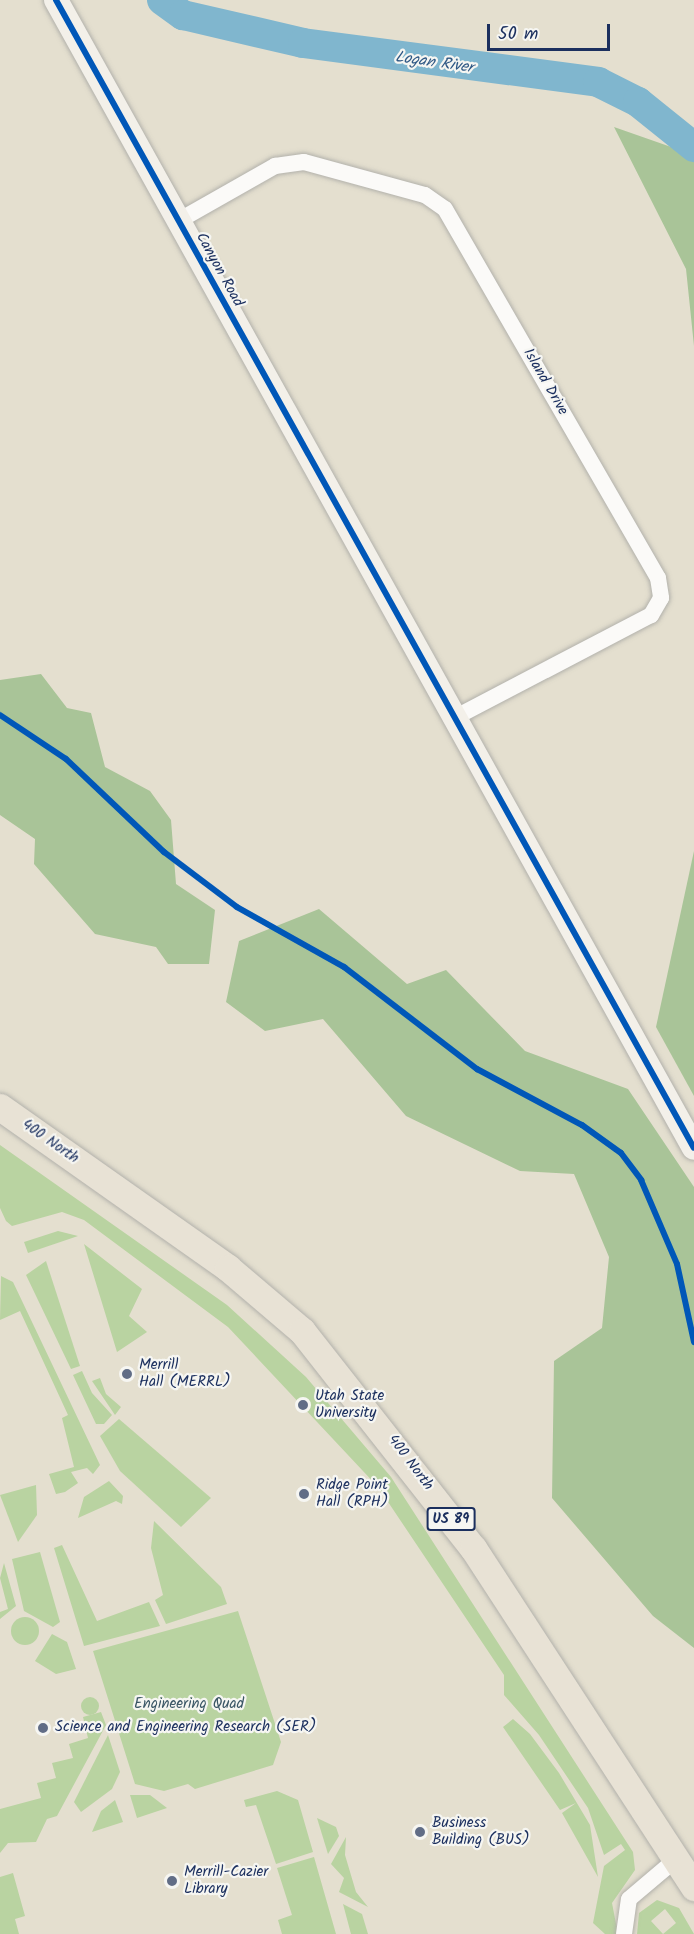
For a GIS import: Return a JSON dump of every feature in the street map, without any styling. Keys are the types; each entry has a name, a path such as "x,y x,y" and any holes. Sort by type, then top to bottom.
{"main road":[{"name":"400 North","path":"0,1107 228,1268 302,1332 473,1548 674,1861 694,1887"}],"street":[{"name":"Canyon Road","path":"56,0 452,719 694,1148"},
{"name":"Island Drive","path":"178,221 275,166 304,162 425,195 445,209 658,578 661,598 651,615 452,719"},
{"path":"624,1934 629,1899 674,1861"}],"green space":[{"path":"614,127 694,155 694,346 686,269"},
{"path":"41,674 67,708 91,713 105,767 150,791 171,820 176,884 215,910 209,964 168,964 156,947 95,934 34,864 35,839 0,815 0,680"},
{"path":"694,851 694,1096 656,1027"},
{"path":"319,909 407,984 446,970 525,1051 628,1089 694,1187 694,1648 653,1616 552,1498 554,1361 602,1328 609,1257 574,1174 520,1171 406,1116 323,1019 265,1031 226,1002 239,941"},
{"path":"0,1145 227,1305 306,1377 391,1477 633,1852 635,1870 612,1903 618,1934 605,1934 593,1923 604,1866 625,1850 621,1844 604,1855 588,1808 539,1735 504,1695 504,1675 378,1487 228,1327 84,1220 62,1212 12,1226 6,1221 0,1208"},
{"path":"58,1231 78,1236 28,1253 24,1242"},
{"path":"84,1244 142,1289 129,1316 147,1332 117,1352"},
{"path":"46,1261 80,1366 71,1369 26,1275"},
{"path":"1,1276 13,1282 100,1465 93,1474 87,1468 71,1472 78,1483 65,1492 56,1494 49,1474 74,1467 62,1418 68,1415 20,1311 0,1320"},
{"path":"82,1371 92,1393 112,1415 104,1424 96,1424 73,1375"},
{"path":"100,1378 106,1394 121,1407 115,1415 92,1381"},
{"path":"119,1419 211,1498 181,1527 120,1471 100,1436"},
{"path":"109,1481 123,1496 122,1504 116,1501 78,1518 84,1497"},
{"path":"36,1485 37,1515 18,1542 0,1495"},
{"path":"154,1521 221,1587 227,1604 166,1624 155,1600 163,1595 151,1548"},
{"path":"62,1545 97,1621 149,1602 160,1626 84,1646 54,1548"},
{"path":"40,1552 60,1622 53,1627 24,1611 12,1559"},
{"path":"4,1563 16,1606 0,1619 0,1612 8,1609 0,1578"},
{"name":"Engineering Quad","path":"238,1611 281,1742 273,1765 195,1789 188,1784 164,1791 135,1784 93,1651"},
{"path":"25,1617 35,1621 39,1631 35,1641 25,1645 15,1641 11,1631 15,1621"},
{"path":"52,1634 67,1642 76,1669 56,1674 35,1661"},
{"path":"90,1697 96,1700 99,1706 96,1712 90,1715 84,1712 81,1706 84,1700"},
{"path":"101,1712 106,1725 57,1816 47,1819 36,1842 8,1843 0,1853 0,1809 41,1798 37,1783 56,1778 52,1763 73,1758 69,1744 88,1738 83,1717"},
{"path":"513,1719 530,1734 559,1773 590,1825 598,1877 562,1813 576,1803 560,1810 503,1727"},
{"path":"108,1735 120,1772 112,1789 81,1812 74,1802"},
{"path":"277,1791 298,1800 313,1852 276,1864 256,1805 246,1807 244,1800"},
{"path":"130,1795 150,1795 167,1808 137,1818"},
{"path":"115,1800 123,1822 92,1832 101,1811"},
{"path":"317,1818 336,1827 339,1836 328,1854"},
{"path":"346,1837 345,1855 356,1892 368,1907 339,1892 344,1878 331,1864"},
{"path":"314,1857 336,1934 282,1934 278,1920 292,1915 277,1868"},
{"path":"13,1873 25,1916 15,1919 19,1934 0,1934 0,1877"},
{"path":"657,1900 679,1908 694,1934 663,1934 637,1934 639,1913","holes":["665,1909 676,1923 663,1934 651,1921"]},
{"path":"343,1904 362,1914 368,1934 351,1934"}],"waterway":[{"name":"Logan River","path":"162,0 183,15 303,43 598,82 638,102 694,147"}],"cycle path":[{"path":"56,0 694,1148"},
{"path":"0,715 66,759 164,852 237,907 344,967 477,1069 582,1125 621,1153 641,1180 677,1264 694,1342"}],"place":[{"name":"Merrill Hall (MERRL)","path":"127,1374"},
{"name":"Utah State University","path":"303,1405"},
{"name":"Ridge Point Hall (RPH)","path":"304,1494"},
{"name":"Science and Engineering Research (SER)","path":"43,1728"},
{"name":"Business Building (BUS)","path":"420,1832"},
{"name":"Merrill-Cazier Library","path":"172,1881"}]}
